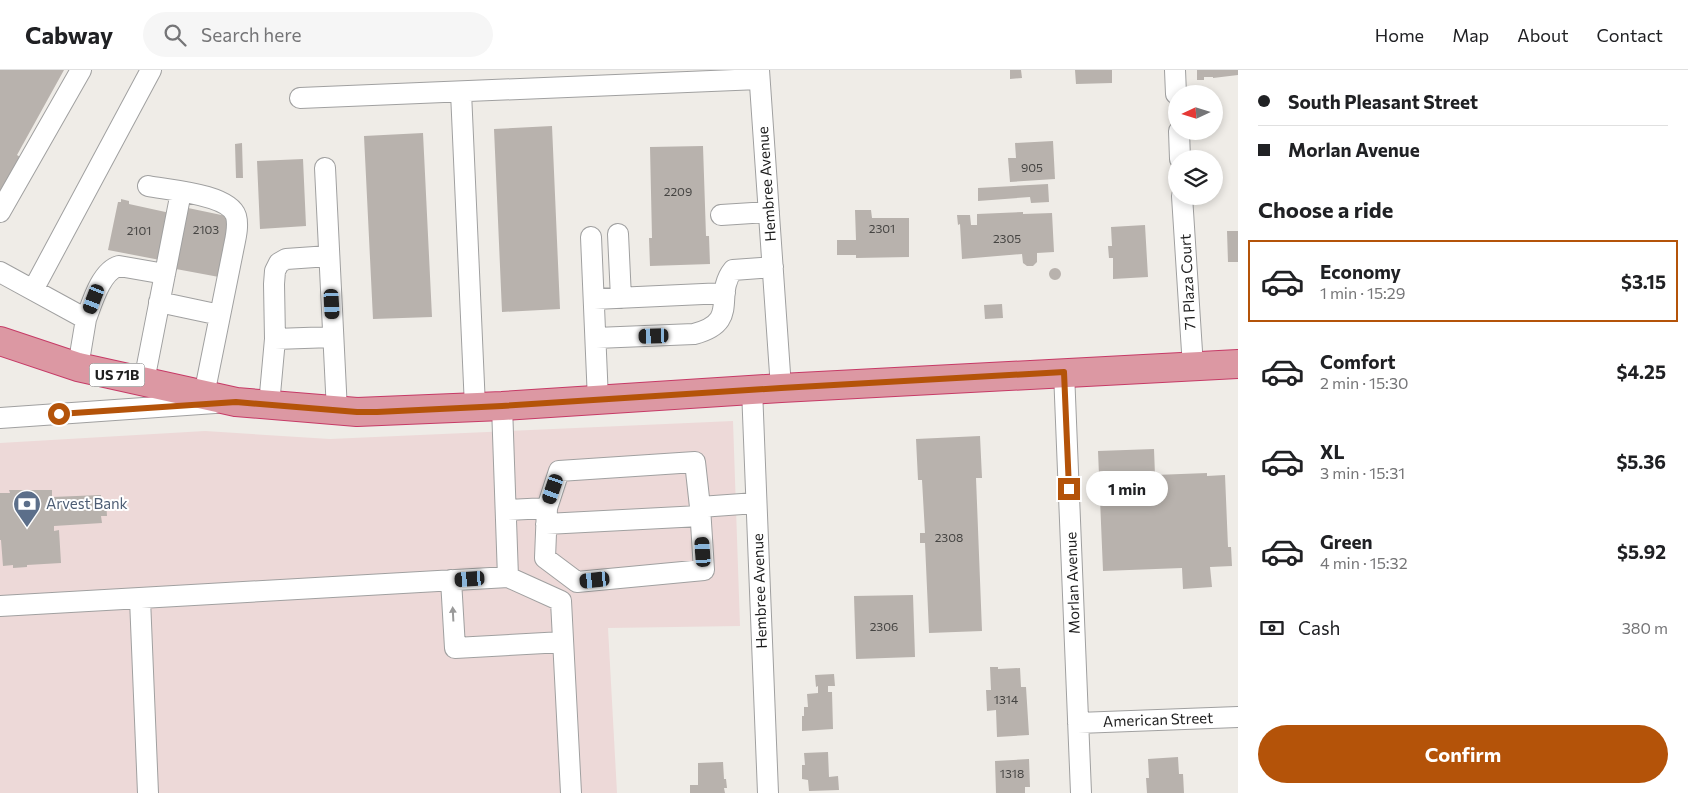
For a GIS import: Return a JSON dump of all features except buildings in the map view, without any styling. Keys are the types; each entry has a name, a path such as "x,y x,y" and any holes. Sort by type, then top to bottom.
{"highway":[{"name":"US 71B","path":"0,341 78,367 236,402 357,412 489,407 781,388 1238,364"}],"street":[{"path":"0,212 81,70"},
{"path":"33,290 151,70"},
{"path":"1175,70 1176,85"},
{"path":"300,98 461,92 759,74"},
{"name":"Hembree Avenue","path":"759,74 781,388"},
{"path":"461,92 489,407 506,510 508,577"},
{"path":"325,168 337,410"},
{"path":"148,186 216,199 229,206 236,216 234,251 204,395"},
{"path":"144,381 180,192"},
{"name":"71 Plaza Court","path":"1183,205 1193,367"},
{"path":"721,215 769,212"},
{"path":"618,234 621,298"},
{"path":"591,237 598,400"},
{"path":"269,405 275,339 275,271 279,263 286,259 329,256"},
{"path":"78,367 86,319 106,274 112,268 119,266 165,274"},
{"path":"596,338 694,334 704,331 714,326 721,317 725,308 728,277 733,270 773,267"},
{"path":"0,272 86,319"},
{"path":"594,299 725,293"},
{"path":"159,302 220,315"},
{"path":"275,339 333,337"},
{"name":"Morlan Avenue","path":"1064,372 1081,793"},
{"name":"Hembree Avenue","path":"752,390 768,793"},
{"path":"0,418 236,402"},
{"path":"695,462 700,511 704,570 577,582 545,558 546,516 559,471 695,462"},
{"path":"506,510 546,516 700,511 756,503"},
{"path":"0,606 508,577 561,601 571,793"},
{"path":"451,580 455,648 563,642"},
{"path":"140,599 148,793"},
{"name":"American Street","path":"1078,723 1238,717"}],"shaded area":[{"path":"733,421 740,626 608,628 617,793 0,793 0,443 205,431 330,439"}],"place":[{"name":"Arvest Bank","path":"27,528"}],"route":[{"path":"59,414 236,402 377,412 1064,372 1069,489"}]}
